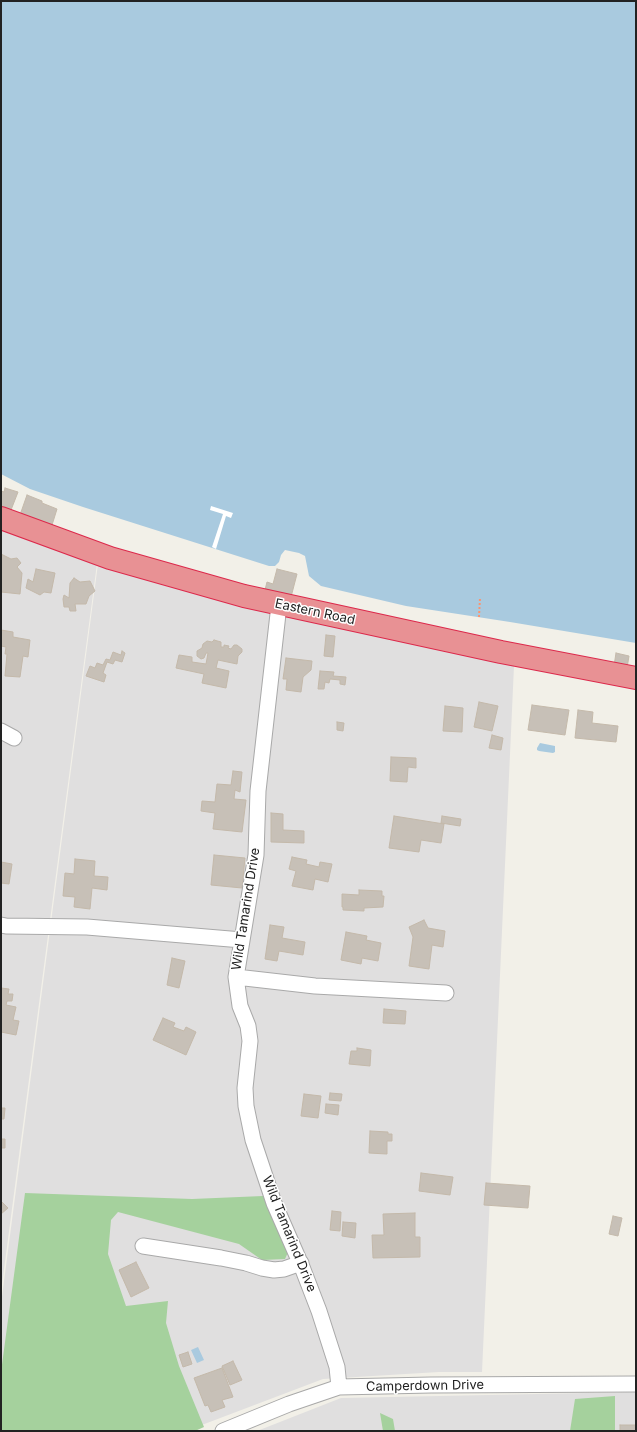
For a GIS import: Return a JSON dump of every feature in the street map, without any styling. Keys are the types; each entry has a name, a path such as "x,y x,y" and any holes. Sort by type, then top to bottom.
{"highway":[{"name":"Eastern Road","path":"1,518 110,558 279,605 501,652 636,678"}],"street":[{"name":"Wild Tamarind Drive","path":"279,605 258,791 256,855 236,977 240,1006 248,1026 250,1041 245,1088 246,1106 252,1134 274,1204 301,1263 318,1311 337,1367 339,1387"},
{"path":"1,925 87,927 242,940"},
{"path":"236,977 315,986 446,993"},
{"path":"144,1246 221,1258 274,1270 284,1269 301,1263"},
{"name":"Camperdown Drive","path":"223,1431 289,1404 339,1387 636,1384"}],"path":[{"path":"479,617 480,598"}],"shaded area":[{"path":"1,518 98,556 1,1292"},
{"path":"99,556 285,616 514,666 482,1372 439,1372 323,1379 186,1431 1,1431 1,1304"},
{"path":"636,1392 636,1431 257,1431 341,1398"}],"green space":[{"path":"25,1193 192,1199 263,1196 289,1250 285,1259 262,1260 239,1244 118,1212 111,1220 108,1254 126,1306 168,1301 166,1323 179,1366 204,1427 195,1431 1,1431 1,1372"},
{"path":"615,1396 615,1431 570,1431 575,1399"},
{"path":"380,1413 393,1419 395,1431 383,1431"}],"water":[{"path":"1,1 636,1 636,643 406,606 321,586 309,576 305,556 299,553 285,550 281,555 279,562 275,566 269,566 30,489 1,474"},
{"path":"540,743 555,746 555,752 553,753 537,750"},
{"path":"198,1347 204,1360 197,1363 191,1350"}],"pier":[{"path":"211,506 233,513 231,518 226,516 216,549 212,547 223,514 210,510"}],"building":[{"path":"5,488 18,492 11,510 1,506 1,491 4,492"},
{"path":"27,495 57,509 52,525 20,515"},
{"path":"1,554 11,559 17,558 21,563 17,567 22,573 20,594 1,592"},
{"path":"36,569 55,573 51,593 44,592 40,595 26,588 28,579 33,582"},
{"path":"277,569 297,574 291,597 265,590 267,582 273,584"},
{"path":"74,578 80,582 90,581 95,591 89,596 86,604 75,604 76,611 70,611 69,607 64,607 63,599 64,595 69,598 70,583"},
{"path":"1,630 13,632 13,637 30,640 28,657 23,656 20,677 5,676 7,654 5,654 6,647 1,646"},
{"path":"326,635 335,636 333,657 324,656"},
{"path":"214,640 221,642 221,647 224,647 224,645 229,646 228,648 231,649 234,645 237,645 242,649 242,652 238,656 237,664 218,660 216,668 229,671 226,688 202,683 204,674 176,668 179,655 192,657 192,662 206,664 208,653 206,653 204,658 201,659 197,656 197,651 202,648 203,644 207,641 212,642"},
{"path":"122,651 125,653 122,662 115,660 113,664 107,662 103,673 106,675 104,682 86,676 90,666 95,668 97,663 103,665 106,659 110,660 113,652 121,655"},
{"path":"616,653 629,656 627,668 614,666"},
{"path":"286,658 312,661 311,670 303,677 301,692 286,690 287,679 283,679"},
{"path":"320,671 334,672 333,676 346,677 345,685 340,684 340,680 330,679 329,683 325,682 324,689 318,689"},
{"path":"479,702 498,706 492,731 474,727"},
{"path":"532,705 569,710 565,735 528,730"},
{"path":"445,706 463,708 462,732 443,731"},
{"path":"578,710 593,712 592,723 618,726 616,742 575,738"},
{"path":"337,722 344,723 343,731 337,730"},
{"path":"492,735 503,738 501,750 489,748"},
{"path":"391,757 416,758 416,768 408,767 407,782 390,781"},
{"path":"233,771 242,772 240,792 235,790 234,799 246,800 242,832 213,829 215,813 201,811 202,801 215,802 217,784 231,785"},
{"path":"271,813 283,814 283,830 304,831 304,843 271,842"},
{"path":"394,816 444,824 441,843 421,840 419,852 389,848"},
{"path":"442,816 461,819 460,826 441,823"},
{"path":"214,855 245,858 242,888 211,885"},
{"path":"292,857 307,860 306,864 319,867 320,862 332,864 328,882 315,879 313,890 292,886 296,871 289,869"},
{"path":"75,859 95,861 94,876 108,877 107,890 92,888 90,909 74,907 75,897 63,896 65,873 74,874"},
{"path":"1,862 12,864 9,884 1,883"},
{"path":"359,890 382,891 382,896 384,896 383,907 364,908 364,911 343,910 342,894 359,895"},
{"path":"424,920 428,928 445,931 443,947 432,945 429,969 409,966 413,937 409,927"},
{"path":"270,925 284,927 282,938 305,942 303,955 279,951 277,961 265,959"},
{"path":"346,932 367,936 366,940 381,943 378,961 362,958 361,964 341,960"},
{"path":"172,958 185,961 179,988 167,985"},
{"path":"1,988 9,989 8,994 13,994 12,1001 7,1001 6,1005 16,1007 13,1020 19,1021 16,1035 1,1032"},
{"path":"384,1009 406,1011 405,1024 383,1023"},
{"path":"163,1018 175,1023 173,1027 184,1031 186,1027 196,1032 186,1055 153,1040"},
{"path":"357,1048 371,1050 370,1066 349,1064 351,1051 357,1051"},
{"path":"330,1093 342,1094 341,1101 329,1100"},
{"path":"304,1094 321,1096 318,1118 301,1116"},
{"path":"326,1104 339,1105 338,1115 325,1113"},
{"path":"1,1108 5,1108 4,1119 1,1119"},
{"path":"370,1131 388,1132 388,1134 392,1134 392,1141 387,1141 387,1154 369,1153"},
{"path":"1,1139 5,1139 5,1148 1,1148"},
{"path":"421,1173 453,1177 450,1195 419,1191"},
{"path":"486,1183 530,1186 528,1208 484,1205"},
{"path":"1,1201 8,1208 1,1214"},
{"path":"332,1211 341,1212 340,1231 330,1230"},
{"path":"415,1213 415,1237 420,1237 420,1257 373,1258 372,1235 384,1235 383,1214"},
{"path":"613,1216 622,1218 618,1236 609,1234"},
{"path":"343,1222 356,1223 355,1238 342,1236"},
{"path":"136,1262 149,1288 131,1297 119,1270"},
{"path":"188,1352 192,1364 183,1367 179,1355"},
{"path":"233,1361 242,1380 230,1385 222,1366"},
{"path":"222,1368 233,1397 222,1400 225,1407 211,1412 208,1405 205,1406 194,1378"},
{"path":"620,1425 636,1425 636,1431 620,1431"}]}
